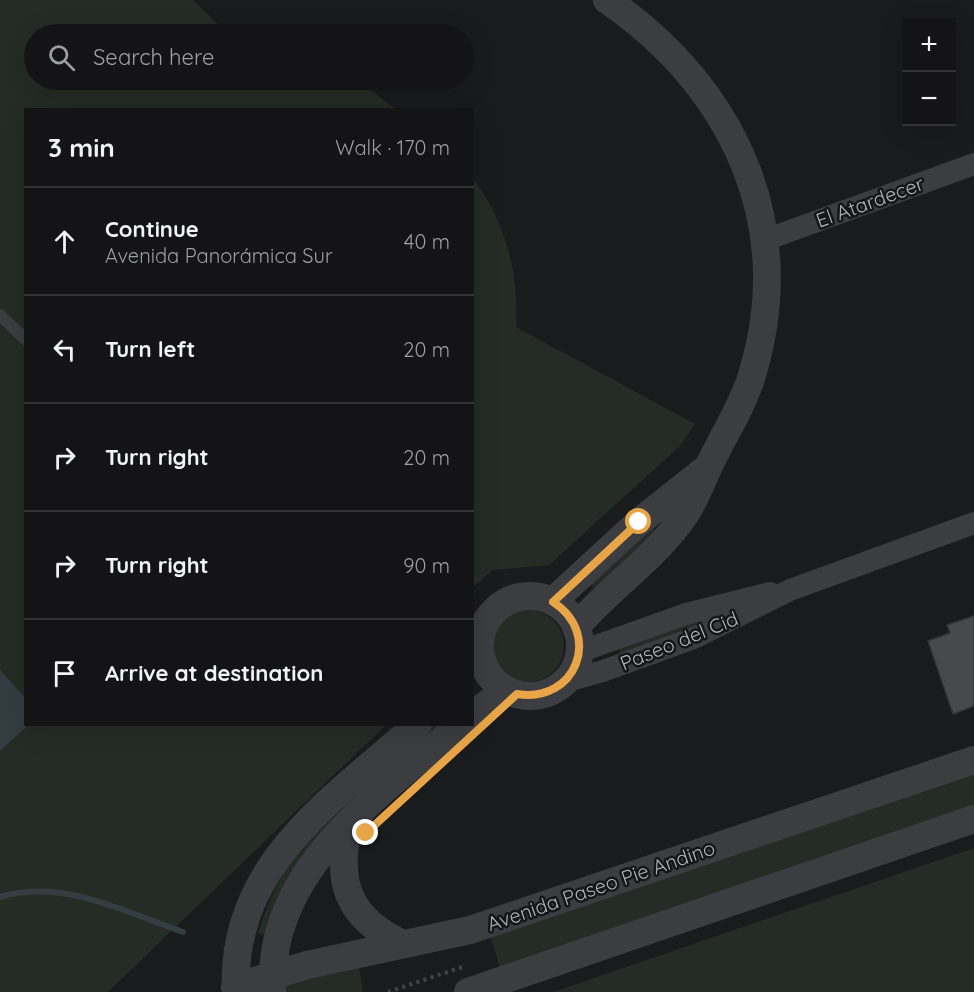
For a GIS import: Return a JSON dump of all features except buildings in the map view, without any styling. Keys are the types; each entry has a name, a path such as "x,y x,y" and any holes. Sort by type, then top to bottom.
{"street":[{"path":"578,639 675,528 695,498 708,467 739,410 760,348 768,292 765,240 748,173 737,147 709,97 671,51 648,30 607,0"},
{"name":"El Atardecer","path":"765,240 974,164"},
{"path":"553,602 645,517 708,467"},
{"name":"Paseo del Cid","path":"564,682 603,672 694,638 790,590 974,523"},
{"name":"Paseo del Cid","path":"578,639 712,606 790,590"},
{"path":"534,596 553,602 567,612 578,639 574,668 564,682 537,695 527,696 507,690 494,680 477,651 498,608 515,598 534,596"},
{"path":"474,714 507,690"},
{"path":"231,990 241,932 261,880 283,847 416,726"},
{"path":"272,983 278,940 285,913 302,881 334,838 459,726"},
{"name":"Avenida Paseo Pie Andino","path":"231,990 272,983 403,944 487,925 974,760"},
{"path":"468,992 974,819"},
{"path":"349,824 342,857 348,894 370,922 389,938 403,944"},
{"path":"241,932 257,945 269,945 278,940"}],"lane":[{"path":"0,315 24,338"}],"shaded area":[{"path":"0,0 193,0 218,24 24,24 24,90 371,90 394,108 24,108 24,726 385,726 108,992 0,992"},
{"path":"474,180 494,213 508,249 515,287 516,327 695,424 680,446 549,565 493,570 474,586"},
{"path":"654,528 656,534 598,588 592,587 591,580"},
{"path":"528,610 548,616 558,626 564,646 558,666 548,676 528,682 508,676 498,666 492,646 498,626 508,616"},
{"path":"693,621 698,623 695,628 624,655 619,652 620,647"},
{"path":"0,670 24,697 24,726 27,726 0,751"},
{"path":"430,726 446,726 262,936 258,932 271,897 288,864 310,836"},
{"path":"974,770 974,808 500,969 490,933"},
{"path":"974,848 974,992 553,992"},
{"path":"358,961 363,992 281,992 283,986"}],"waterway":[{"path":"0,897 23,892 70,894 116,907 183,932"}],"route":[{"path":"366,833 420,780 517,694 537,695 564,682 577,660 578,635 567,612 553,602 639,522"}]}
